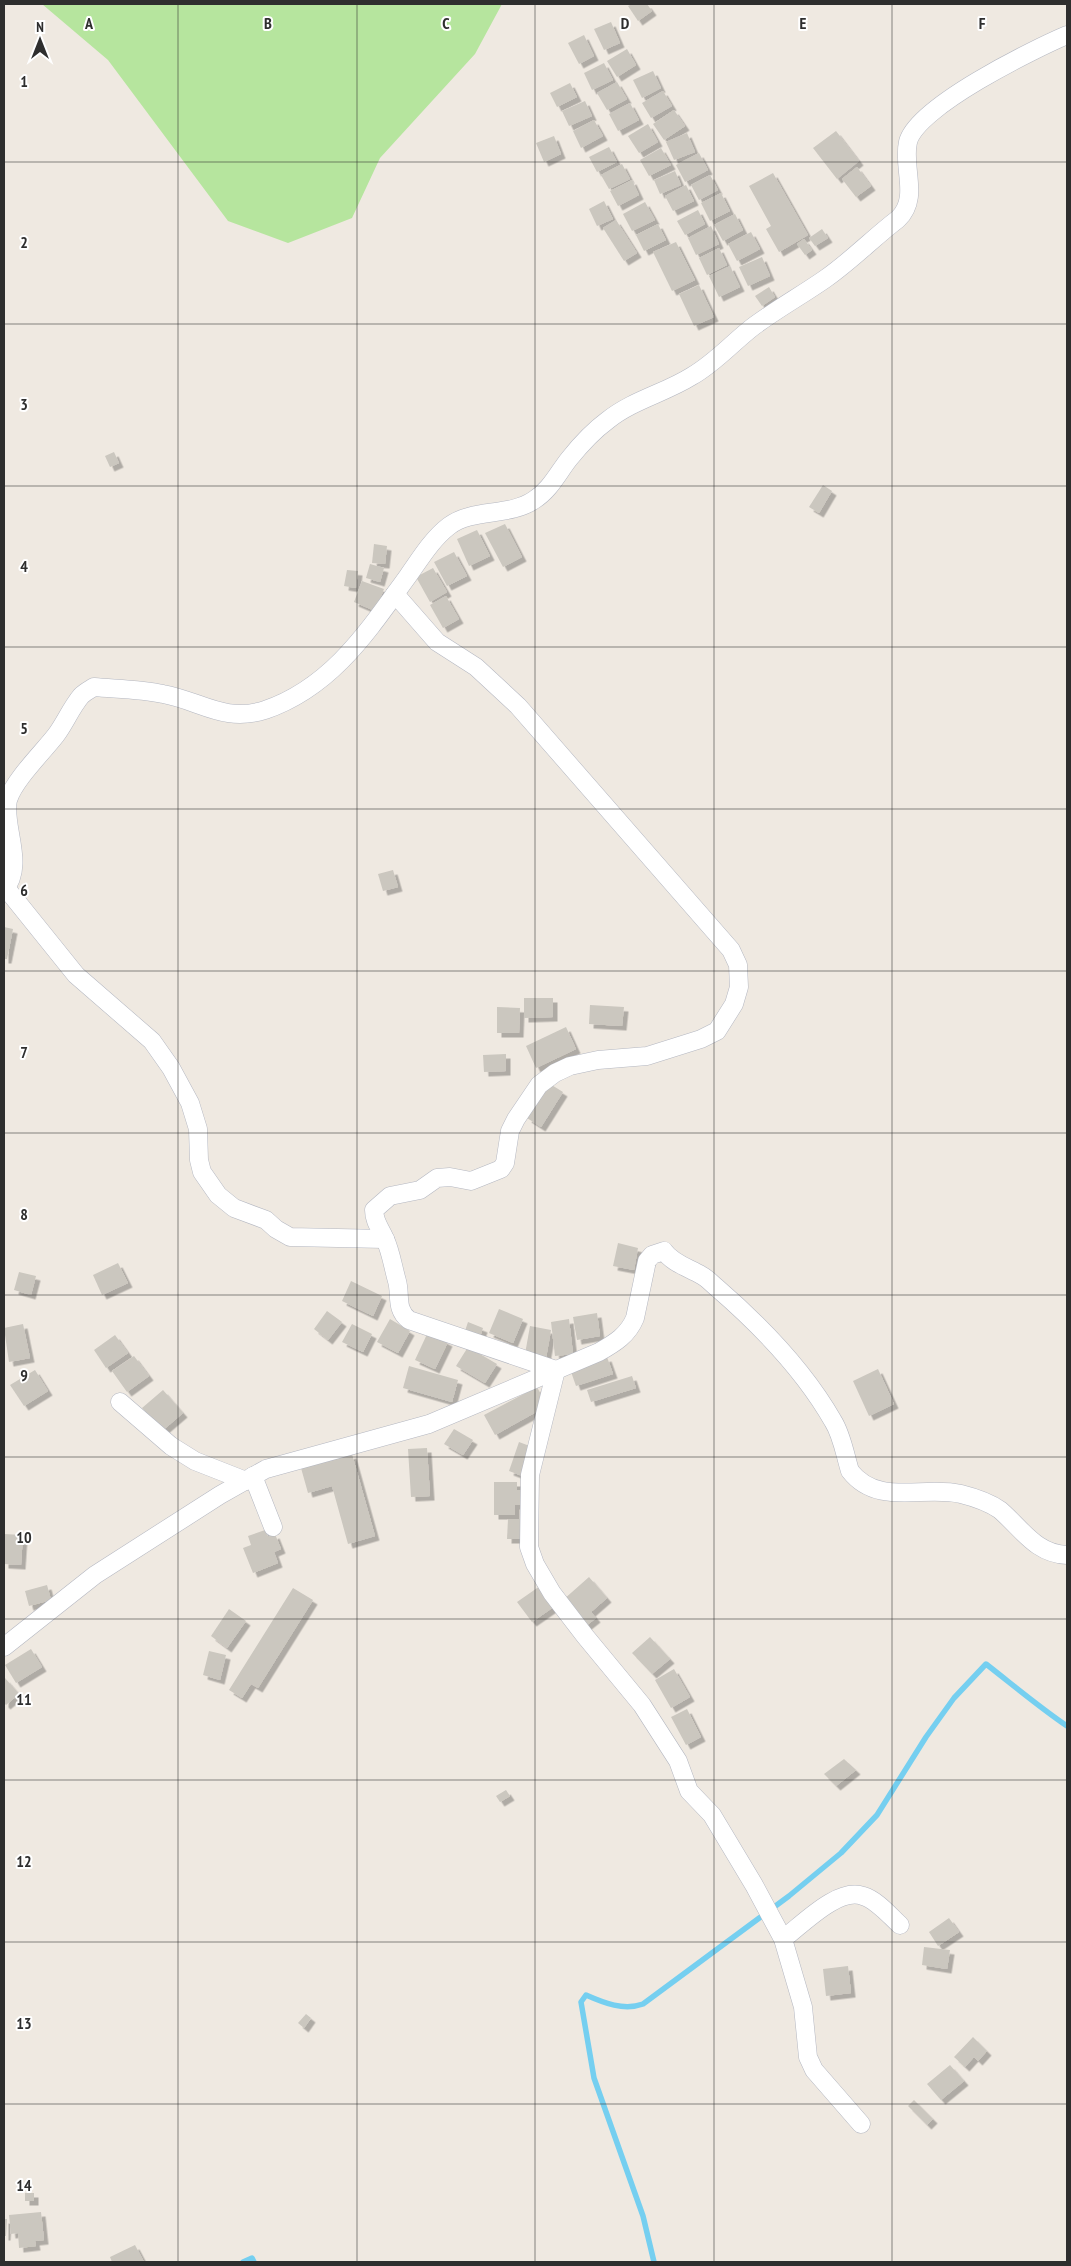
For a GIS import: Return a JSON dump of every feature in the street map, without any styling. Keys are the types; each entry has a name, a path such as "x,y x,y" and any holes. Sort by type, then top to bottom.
{"street":[{"path":"386,1240 290,1236 276,1230 266,1220 234,1208 218,1195 202,1172 198,1129 190,1103 171,1068 152,1041 76,975 5,889 11,876 12,867 12,840 7,810 12,792 57,734 79,699 86,691 94,687 163,694 224,714 242,715 262,711 304,693 335,669 362,640 436,538 448,526 459,520 515,509 533,501 546,491 586,438 606,421 630,405 693,376 764,318 827,278 907,209 909,186 907,150 908,140 914,129 964,89 1067,35"},
{"path":"395,594 437,642 476,667 518,706 731,950 738,965 739,987 734,1004 717,1031 701,1039 647,1056 598,1060 570,1066 555,1073 539,1085 516,1119 510,1131 505,1163 501,1169 471,1181 450,1177 437,1178 420,1190 390,1196 374,1210 378,1228 386,1240 399,1286 400,1307 404,1316 409,1320 556,1370"},
{"path":"4,1647 95,1575 266,1469 429,1424 616,1343 632,1326 647,1261 652,1255 664,1251 667,1256 674,1258 682,1266 703,1276 748,1316 796,1366 834,1422 850,1471 855,1478 872,1489 884,1493 934,1492 968,1496 998,1509 1043,1550 1057,1555 1067,1555"},
{"path":"556,1370 530,1475 529,1547 535,1564 552,1593 642,1705 678,1761 689,1791 712,1816 754,1884 783,1939 803,2007 808,2057 814,2070 861,2124"},
{"path":"120,1402 171,1446 195,1461 250,1478 273,1527"},
{"path":"783,1939 834,1900 847,1894 864,1896 900,1925"}],"green space":[{"path":"42,4 502,4 475,54 380,158 352,218 288,243 228,221 108,60"}],"building":[{"path":"632,4 647,4 652,11 638,21 628,6"},
{"path":"611,22 620,43 604,50 594,29"},
{"path":"584,35 594,56 579,64 568,43"},
{"path":"627,49 636,65 617,77 607,61"},
{"path":"604,63 613,80 592,90 584,73"},
{"path":"653,71 661,88 642,98 633,80"},
{"path":"617,82 627,99 607,110 597,93"},
{"path":"570,83 577,97 557,107 550,93"},
{"path":"663,91 672,106 651,118 642,103"},
{"path":"585,101 592,116 569,126 562,111"},
{"path":"630,103 639,120 618,131 609,114"},
{"path":"674,110 685,126 664,140 653,124"},
{"path":"594,120 603,136 581,148 573,131"},
{"path":"648,124 658,142 639,153 628,136"},
{"path":"836,131 859,161 837,179 813,148"},
{"path":"687,133 695,152 674,160 666,142"},
{"path":"554,136 561,154 544,162 536,143"},
{"path":"609,147 617,162 597,172 589,157"},
{"path":"661,148 671,165 649,176 640,160"},
{"path":"699,153 708,170 685,182 676,165"},
{"path":"622,164 630,179 609,189 601,175"},
{"path":"857,167 871,186 856,197 842,179"},
{"path":"675,171 681,185 660,194 654,180"},
{"path":"773,173 808,235 779,252 766,229 771,226 749,186"},
{"path":"710,175 718,190 699,200 691,185"},
{"path":"632,180 639,195 618,206 610,191"},
{"path":"686,185 694,201 673,211 665,196"},
{"path":"721,193 730,211 710,221 701,203"},
{"path":"604,201 613,219 597,226 589,209"},
{"path":"645,202 655,220 632,231 623,214"},
{"path":"698,210 705,224 685,235 677,221"},
{"path":"735,214 743,230 723,241 714,225"},
{"path":"616,220 637,253 624,261 603,228"},
{"path":"658,224 666,240 644,251 636,235"},
{"path":"711,226 719,244 696,255 688,238"},
{"path":"822,229 828,238 815,246 809,238"},
{"path":"751,232 760,249 737,261 728,244"},
{"path":"804,239 812,250 805,255 797,244"},
{"path":"676,242 695,280 672,291 653,252"},
{"path":"719,248 727,265 707,275 699,258"},
{"path":"762,257 770,276 748,286 739,267"},
{"path":"730,266 740,287 719,297 709,276"},
{"path":"699,285 714,317 694,326 679,294"},
{"path":"769,287 775,297 762,306 755,296"},
{"path":"114,452 119,463 110,467 105,456"},
{"path":"823,485 832,491 819,513 809,507"},
{"path":"505,524 522,557 503,567 485,533"},
{"path":"477,530 490,556 469,566 457,539"},
{"path":"374,544 387,546 385,564 372,563"},
{"path":"454,552 467,576 447,586 434,562"},
{"path":"370,564 384,568 380,582 366,578"},
{"path":"433,568 447,592 430,602 416,577"},
{"path":"347,570 358,571 356,588 344,586"},
{"path":"362,581 384,589 375,611 354,602"},
{"path":"446,596 459,619 443,628 430,605"},
{"path":"393,870 398,887 383,891 378,874"},
{"path":"4,927 13,929 7,959 4,959"},
{"path":"524,998 553,998 553,1017 524,1018"},
{"path":"590,1005 624,1007 622,1026 589,1024"},
{"path":"497,1007 520,1008 519,1033 497,1033"},
{"path":"566,1027 576,1049 536,1068 526,1046"},
{"path":"506,1054 506,1071 484,1072 483,1055"},
{"path":"550,1084 563,1092 541,1127 527,1118"},
{"path":"618,1243 638,1248 634,1270 613,1266"},
{"path":"118,1263 128,1283 102,1295 93,1275"},
{"path":"19,1272 36,1276 31,1295 14,1290"},
{"path":"351,1281 382,1296 373,1316 342,1301"},
{"path":"499,1309 523,1319 513,1343 489,1333"},
{"path":"327,1311 342,1322 328,1340 314,1329"},
{"path":"597,1313 600,1336 577,1340 573,1317"},
{"path":"390,1319 410,1331 398,1353 377,1342"},
{"path":"569,1319 573,1354 555,1356 551,1322"},
{"path":"468,1322 483,1328 479,1340 464,1334"},
{"path":"23,1324 30,1358 9,1362 4,1328"},
{"path":"352,1324 372,1334 363,1352 342,1342"},
{"path":"530,1326 551,1330 546,1358 525,1354"},
{"path":"428,1332 448,1342 435,1369 415,1360"},
{"path":"115,1335 128,1353 106,1368 94,1350"},
{"path":"468,1347 497,1364 485,1383 456,1366"},
{"path":"134,1356 149,1376 127,1392 112,1371"},
{"path":"607,1357 613,1374 576,1386 570,1369"},
{"path":"409,1366 458,1380 452,1402 403,1388"},
{"path":"878,1369 894,1404 869,1416 853,1381"},
{"path":"35,1370 48,1391 24,1406 10,1385"},
{"path":"632,1376 636,1388 591,1402 587,1390"},
{"path":"537,1387 547,1406 495,1435 484,1415"},
{"path":"163,1390 183,1413 162,1431 142,1408"},
{"path":"454,1429 473,1440 463,1455 444,1444"},
{"path":"519,1442 535,1448 525,1477 509,1471"},
{"path":"427,1448 430,1496 411,1497 408,1449"},
{"path":"352,1454 375,1536 348,1544 332,1486 308,1493 301,1468"},
{"path":"494,1482 517,1482 517,1490 523,1490 523,1505 515,1505 515,1515 494,1515"},
{"path":"508,1519 524,1519 523,1539 507,1539"},
{"path":"265,1530 268,1537 275,1534 281,1549 274,1552 278,1563 253,1573 243,1548 251,1545 248,1536"},
{"path":"4,1534 23,1535 21,1565 4,1564"},
{"path":"589,1577 607,1598 591,1612 596,1618 586,1626 563,1600"},
{"path":"47,1585 51,1600 29,1606 25,1591"},
{"path":"540,1586 555,1606 532,1622 517,1602"},
{"path":"293,1588 313,1600 258,1688 251,1684 242,1698 229,1690"},
{"path":"229,1609 246,1621 227,1648 211,1636"},
{"path":"650,1637 670,1659 652,1674 632,1653"},
{"path":"31,1649 42,1667 16,1683 5,1665"},
{"path":"209,1651 226,1655 220,1680 203,1675"},
{"path":"674,1669 690,1697 671,1708 655,1680"},
{"path":"5,1678 19,1694 6,1705 4,1703"},
{"path":"687,1709 701,1737 686,1745 671,1717"},
{"path":"844,1759 856,1770 836,1786 824,1774"},
{"path":"506,1790 510,1796 500,1802 496,1796"},
{"path":"949,1918 959,1932 938,1946 929,1932"},
{"path":"924,1947 950,1950 947,1969 922,1965"},
{"path":"848,1966 851,1993 826,1996 823,1969"},
{"path":"306,2014 311,2018 304,2028 298,2023"},
{"path":"973,2037 987,2051 978,2061 974,2057 965,2067 954,2057"},
{"path":"950,2065 964,2081 941,2100 927,2084"},
{"path":"914,2100 933,2119 927,2125 908,2106"},
{"path":"25,2193 34,2193 34,2201 25,2201"},
{"path":"41,2212 44,2240 35,2241 36,2246 19,2248 18,2233 11,2234 9,2215"},
{"path":"4,2219 7,2219 6,2236 4,2236"},
{"path":"135,2245 144,2262 112,2262 110,2257"}],"waterway":[{"path":"654,2262 643,2216 594,2078 581,2002 586,1995 621,2006 629,2007 643,2004 789,1896 841,1853 877,1815 926,1737 954,1698 986,1664 1067,1726"},
{"path":"243,2262 252,2258 254,2262"}]}
